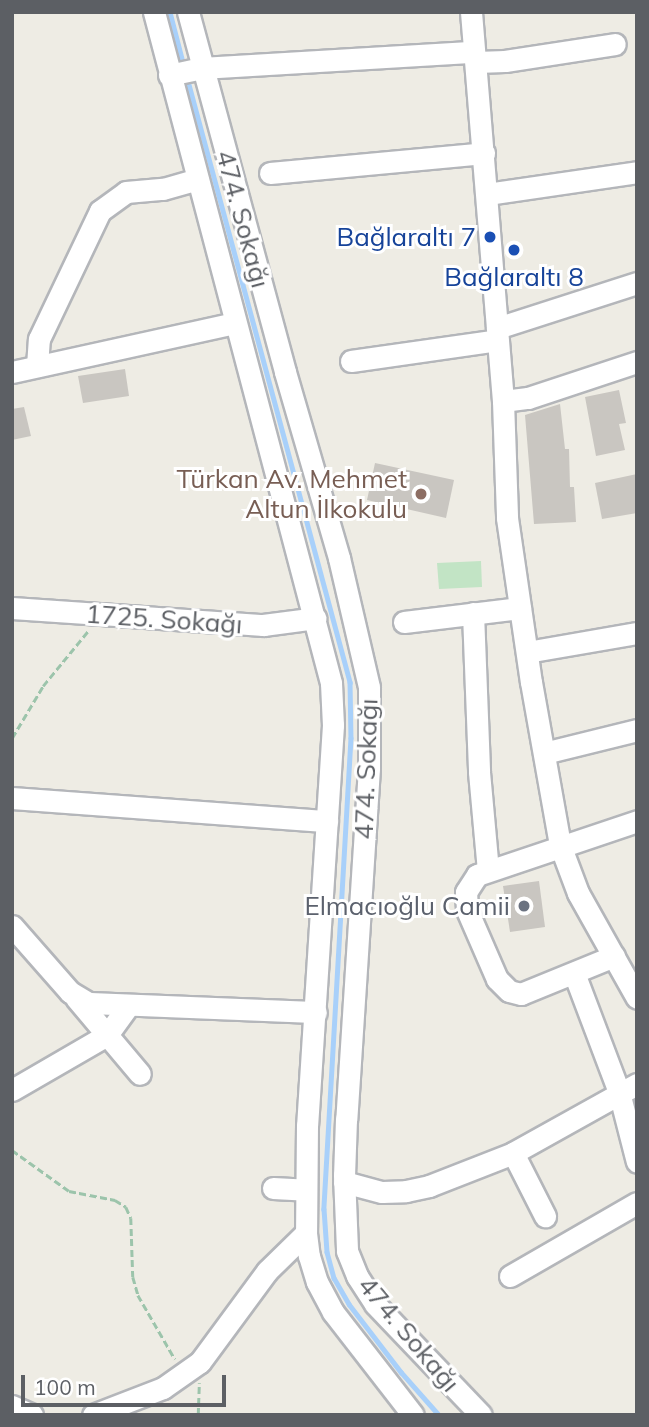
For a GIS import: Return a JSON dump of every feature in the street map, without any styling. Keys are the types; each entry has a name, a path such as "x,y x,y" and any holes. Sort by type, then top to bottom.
{"street":[{"name":"474. Sokağı","path":"154,12 185,71 339,558 369,687 369,768 349,1063 344,1182 345,1238 357,1276 375,1304 481,1415"},
{"name":"474. Sokağı","path":"188,12 185,71 198,179 328,663 333,703 306,1190 306,1233 312,1268 333,1312 413,1415"},
{"path":"471,12 502,401 507,517 544,753 560,845 578,893 637,998"},
{"path":"185,71 475,57 505,61 615,44"},
{"path":"270,173 484,153"},
{"path":"487,194 637,172"},
{"path":"37,366 39,339 100,211 126,192 163,189 198,179"},
{"path":"351,361 497,334 637,284"},
{"path":"12,372 235,323"},
{"path":"502,401 528,398 636,364"},
{"name":"1725. Sokağı","path":"12,608 263,625 316,618"},
{"path":"404,622 520,608"},
{"path":"474,613 480,772 488,871"},
{"path":"527,652 637,633"},
{"path":"544,753 637,730"},
{"path":"12,798 327,821"},
{"path":"614,956 522,994 509,991 500,984 466,904 472,880 488,871 637,821"},
{"path":"13,925 140,1074"},
{"path":"574,973 628,1088 637,1162"},
{"path":"76,997 94,1004 316,1012"},
{"path":"12,1090 107,1035 130,1005"},
{"path":"344,1182 369,1190 406,1191 429,1186 513,1153 628,1088"},
{"path":"513,1153 545,1216"},
{"path":"273,1188 306,1190"},
{"path":"510,1276 637,1203"},
{"path":"93,1415 150,1394 192,1368 267,1271 306,1233"},
{"path":"12,1406 32,1415"}],"path":[{"path":"12,738 55,670 106,615"},
{"path":"12,1150 69,1191 115,1200 126,1207 131,1218 133,1278 138,1295 192,1368 198,1415"}],"green space":[{"path":"481,561 482,587 439,589 437,563"}],"building":[{"path":"125,369 129,396 83,403 78,376"},
{"path":"619,390 626,423 619,424 625,450 596,456 585,397"},
{"path":"560,404 565,449 569,449 570,487 574,487 576,522 534,524 525,415"},
{"path":"24,407 31,436 12,440 12,409"},
{"path":"375,463 454,480 446,518 367,500"},
{"path":"637,474 637,513 602,519 595,483"},
{"name":"Elmacıoğlu Camii","path":"539,881 545,927 510,932 503,886"}],"waterway":[{"path":"170,12 184,66"},
{"path":"187,77 350,682 351,738 324,1209 327,1252 334,1278 349,1304 401,1372 439,1415"}],"place":[{"name":"Bağlaraltı 7","path":"490,237"},
{"name":"Bağlaraltı 8","path":"514,250"},
{"name":"Türkan Av. Mehmet Altun İlkokulu","path":"421,494"},
{"name":"Elmacıoğlu Camii","path":"524,906"}]}
